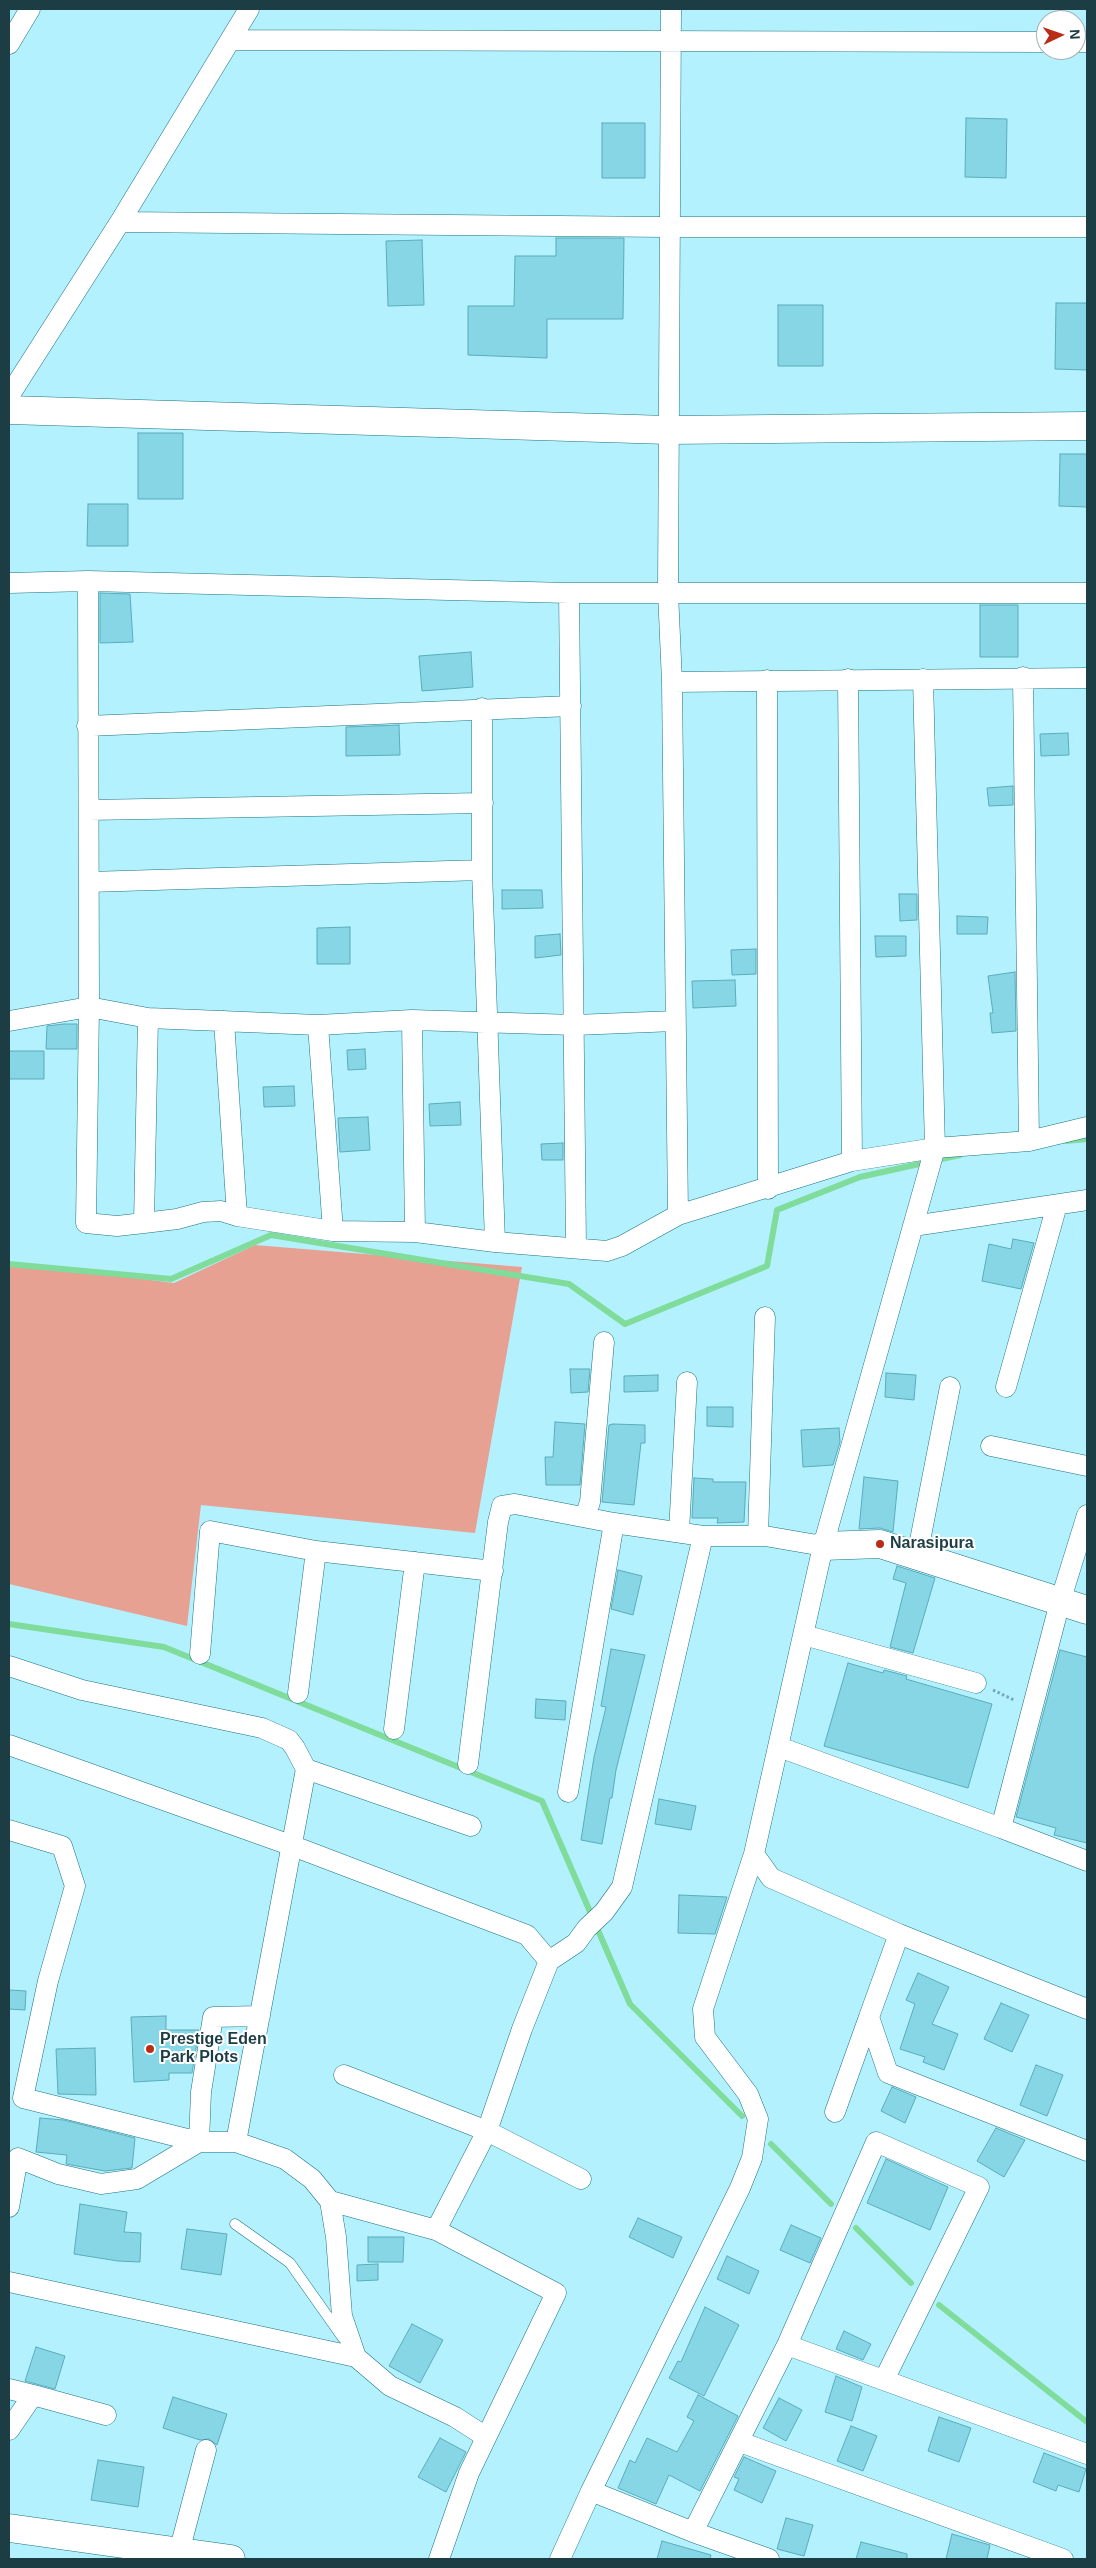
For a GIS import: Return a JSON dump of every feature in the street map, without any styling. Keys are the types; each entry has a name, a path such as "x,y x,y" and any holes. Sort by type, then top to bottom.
{"street":[{"path":"9,44 30,9"},
{"path":"9,396 120,222 232,40 249,9"},
{"path":"671,9 668,228 668,592 672,682 674,1021 678,1215"},
{"path":"232,40 1036,42"},
{"path":"120,222 668,228 1087,227"},
{"path":"9,410 668,430 1087,426"},
{"path":"9,583 88,581 569,593 1087,593"},
{"path":"88,581 87,726 90,1008 86,1223 117,1226 176,1219 203,1212 221,1211 237,1216 333,1231 415,1232 495,1242 576,1246 598,1251 622,1246 678,1215 768,1189 852,1161 1030,1140 1087,1127"},
{"path":"569,593 576,1246"},
{"path":"672,682 1023,677 1087,678"},
{"path":"1023,677 1030,1140"},
{"path":"848,679 852,1161"},
{"path":"560,2559 591,2491 740,2188 752,2158 758,2119 748,2094 705,2038 703,2009 754,1854 823,1546 934,1150 923,679"},
{"path":"767,680 768,1189"},
{"path":"87,726 482,708 571,706"},
{"path":"482,708 482,870 495,1242"},
{"path":"89,810 483,803"},
{"path":"89,882 482,870"},
{"path":"9,1021 90,1008 148,1018 318,1025 412,1020 575,1026 674,1021"},
{"path":"144,1223 148,1018"},
{"path":"412,1020 415,1232"},
{"path":"224,1021 237,1216"},
{"path":"318,1025 333,1231"},
{"path":"914,1221 1087,1200"},
{"path":"1006,1386 1057,1204"},
{"path":"758,1536 765,1317"},
{"path":"586,1518 590,1502 604,1342"},
{"path":"679,1532 687,1382"},
{"path":"917,1556 950,1387"},
{"path":"991,1446 1087,1466"},
{"path":"468,1764 498,1522 502,1506 515,1504 614,1523 703,1536 758,1536 823,1546 880,1544 1087,1610"},
{"path":"1001,1828 1060,1602 1087,1515"},
{"path":"568,1792 614,1523"},
{"path":"200,1654 210,1531 316,1551 493,1571"},
{"path":"436,2230 487,2131 522,2029 549,1962 576,1943 587,1928 604,1912 622,1887 703,1536"},
{"path":"298,1693 316,1551"},
{"path":"394,1728 415,1562"},
{"path":"804,1635 976,1683"},
{"path":"9,1666 82,1690 262,1728 289,1740 296,1748 306,1768 293,1846 236,2142"},
{"path":"9,1745 293,1846 527,1935 549,1962"},
{"path":"779,1747 1087,1861"},
{"path":"306,1768 471,1826"},
{"path":"9,1830 62,1846 75,1886 48,1981 23,2098 199,2142 236,2142 285,2159 312,2179 330,2201 336,2237 342,2316 356,2357"},
{"path":"754,1854 771,1878 899,1934 1087,2008"},
{"path":"835,2112 899,1934"},
{"path":"199,2142 201,2092 212,2016 260,2016"},
{"path":"869,2017 888,2073 1087,2151"},
{"path":"344,2075 487,2131 581,2179"},
{"path":"9,2207 13,2156 58,2174 102,2184 137,2179 199,2142"},
{"path":"693,2532 740,2442 787,2345 876,2142 979,2187 884,2380"},
{"path":"330,2201 436,2230 556,2293 469,2473 440,2559"},
{"path":"9,2282 356,2357 390,2386 456,2416 486,2437"},
{"path":"787,2345 1087,2454"},
{"path":"9,2389 106,2416"},
{"path":"9,2430 33,2395"},
{"path":"740,2442 1063,2559"},
{"path":"179,2552 206,2450"},
{"path":"591,2491 693,2532 769,2559"},
{"path":"9,2528 231,2559"}],"lane":[{"path":"235,2224 290,2263 356,2357"}],"path":[{"path":"976,1683 1001,1696 1033,1706"}],"shaded area":[{"path":"255,1245 522,1267 475,1533 201,1505 187,1626 9,1584 9,1262 174,1283"}],"building":[{"path":"966,118 1007,119 1006,178 965,177"},
{"path":"602,123 645,123 645,178 602,178"},
{"path":"556,238 624,238 623,319 547,319 547,358 468,355 468,306 514,306 515,256 556,256"},
{"path":"422,240 424,305 388,306 386,241"},
{"path":"1056,303 1087,303 1087,370 1055,369"},
{"path":"778,305 823,305 823,366 778,366"},
{"path":"138,433 183,433 183,499 138,499"},
{"path":"1060,454 1087,454 1087,507 1059,506"},
{"path":"88,504 128,504 128,546 87,546"},
{"path":"100,593 130,594 133,642 100,643"},
{"path":"980,605 1018,605 1018,657 980,657"},
{"path":"471,652 473,687 422,691 419,656"},
{"path":"399,725 400,755 346,756 346,727"},
{"path":"1068,733 1069,755 1041,756 1040,734"},
{"path":"1013,786 1013,805 989,806 987,788"},
{"path":"502,890 542,890 543,908 502,909"},
{"path":"899,894 917,894 917,920 900,921"},
{"path":"957,916 988,917 987,934 957,934"},
{"path":"350,927 350,964 317,964 317,928"},
{"path":"560,934 561,955 535,958 535,936"},
{"path":"875,936 906,936 906,956 876,957"},
{"path":"756,949 756,974 732,975 731,950"},
{"path":"1015,972 1016,1031 992,1033 990,1013 993,1013 988,976"},
{"path":"735,980 736,1006 693,1008 692,981"},
{"path":"77,1024 77,1049 46,1049 47,1026"},
{"path":"365,1049 366,1069 348,1070 347,1050"},
{"path":"9,1051 44,1051 44,1079 9,1079"},
{"path":"294,1086 295,1106 264,1107 263,1087"},
{"path":"460,1102 461,1125 430,1126 429,1104"},
{"path":"368,1117 370,1150 340,1152 338,1118"},
{"path":"563,1143 563,1160 542,1160 541,1144"},
{"path":"1013,1239 1034,1243 1021,1289 982,1281 989,1244 1011,1249"},
{"path":"570,1369 590,1369 588,1392 571,1393"},
{"path":"886,1373 916,1375 914,1400 885,1397"},
{"path":"658,1375 658,1391 624,1392 624,1376"},
{"path":"707,1407 733,1407 733,1427 707,1426"},
{"path":"555,1422 585,1424 580,1485 546,1485 545,1457 553,1457"},
{"path":"609,1425 645,1425 645,1443 641,1443 634,1505 602,1502"},
{"path":"839,1428 840,1442 833,1465 803,1467 801,1430"},
{"path":"864,1477 898,1481 893,1532 880,1528 859,1529"},
{"path":"694,1478 713,1479 713,1482 746,1482 744,1522 717,1523 718,1518 692,1518"},
{"path":"897,1566 935,1578 913,1653 890,1647 906,1583 893,1579"},
{"path":"618,1570 642,1576 633,1615 611,1609"},
{"path":"611,1649 645,1655 616,1770 602,1844 581,1840 594,1757 606,1707 601,1706"},
{"path":"1060,1650 1087,1657 1087,1843 1054,1835 1056,1828 1016,1817"},
{"path":"848,1663 883,1673 884,1670 907,1676 906,1679 992,1704 968,1788 824,1746"},
{"path":"536,1699 566,1701 565,1720 535,1718"},
{"path":"659,1799 696,1806 691,1830 655,1824"},
{"path":"679,1895 727,1897 715,1934 678,1933"},
{"path":"918,1973 949,1987 932,2024 958,2034 944,2070 923,2062 925,2057 900,2049 915,2004 906,2000"},
{"path":"9,1990 26,1991 25,2010 9,2009"},
{"path":"1001,2003 1029,2015 1012,2052 984,2039"},
{"name":"Prestige Eden Park Plots","path":"166,2016 166,2030 199,2030 192,2073 169,2073 169,2080 134,2082 131,2017"},
{"path":"95,2048 96,2095 58,2094 56,2049"},
{"path":"1036,2065 1063,2075 1047,2116 1020,2105"},
{"path":"892,2087 916,2097 905,2123 881,2111"},
{"path":"40,2118 64,2120 135,2138 132,2168 105,2171 66,2164 67,2155 36,2152"},
{"path":"996,2128 1025,2140 1004,2177 977,2161"},
{"path":"886,2159 948,2187 930,2230 867,2203"},
{"path":"80,2204 127,2212 124,2232 141,2233 140,2262 118,2261 74,2254"},
{"path":"638,2218 682,2237 673,2258 629,2237"},
{"path":"791,2225 821,2238 810,2263 780,2250"},
{"path":"187,2229 227,2234 221,2275 181,2269"},
{"path":"368,2237 404,2237 403,2262 368,2262"},
{"path":"727,2256 759,2271 749,2294 717,2279"},
{"path":"378,2264 378,2280 357,2281 357,2265"},
{"path":"705,2307 739,2325 704,2396 669,2378 678,2361 681,2362"},
{"path":"412,2324 443,2340 420,2383 389,2366"},
{"path":"844,2331 871,2344 863,2360 836,2349"},
{"path":"36,2347 65,2356 55,2389 25,2381"},
{"path":"836,2376 862,2387 852,2421 825,2412"},
{"path":"698,2395 738,2416 700,2491 669,2475 656,2504 618,2488 630,2460 635,2463 647,2438 677,2452 694,2421 687,2417"},
{"path":"173,2397 227,2414 217,2445 209,2439 200,2440 163,2428"},
{"path":"779,2398 802,2410 786,2441 763,2428"},
{"path":"939,2417 971,2428 959,2462 928,2451"},
{"path":"851,2426 877,2436 863,2471 837,2461"},
{"path":"440,2438 466,2452 446,2492 418,2477"},
{"path":"1044,2453 1086,2469 1079,2492 1058,2485 1056,2491 1033,2482"},
{"path":"744,2457 776,2471 762,2503 734,2490 739,2479 734,2477"},
{"path":"98,2460 144,2467 138,2507 91,2500"},
{"path":"786,2518 813,2525 804,2556 777,2549"},
{"path":"952,2534 990,2545 987,2559 946,2559"},
{"path":"662,2541 711,2555 710,2559 657,2559"},
{"path":"861,2542 907,2554 907,2559 856,2559"}],"waterway":[{"path":"1066,1141 1087,1139"},
{"path":"9,1264 171,1279 271,1235 569,1284 625,1324 767,1266 777,1210 860,1177 960,1155"},
{"path":"9,1624 164,1647 542,1801 630,2004 742,2116"},
{"path":"771,2144 831,2204"},
{"path":"856,2228 911,2283"},
{"path":"939,2305 1087,2422"}],"place":[{"name":"Narasipura","path":"880,1544"},
{"name":"Prestige Eden Park Plots","path":"150,2049"}]}
